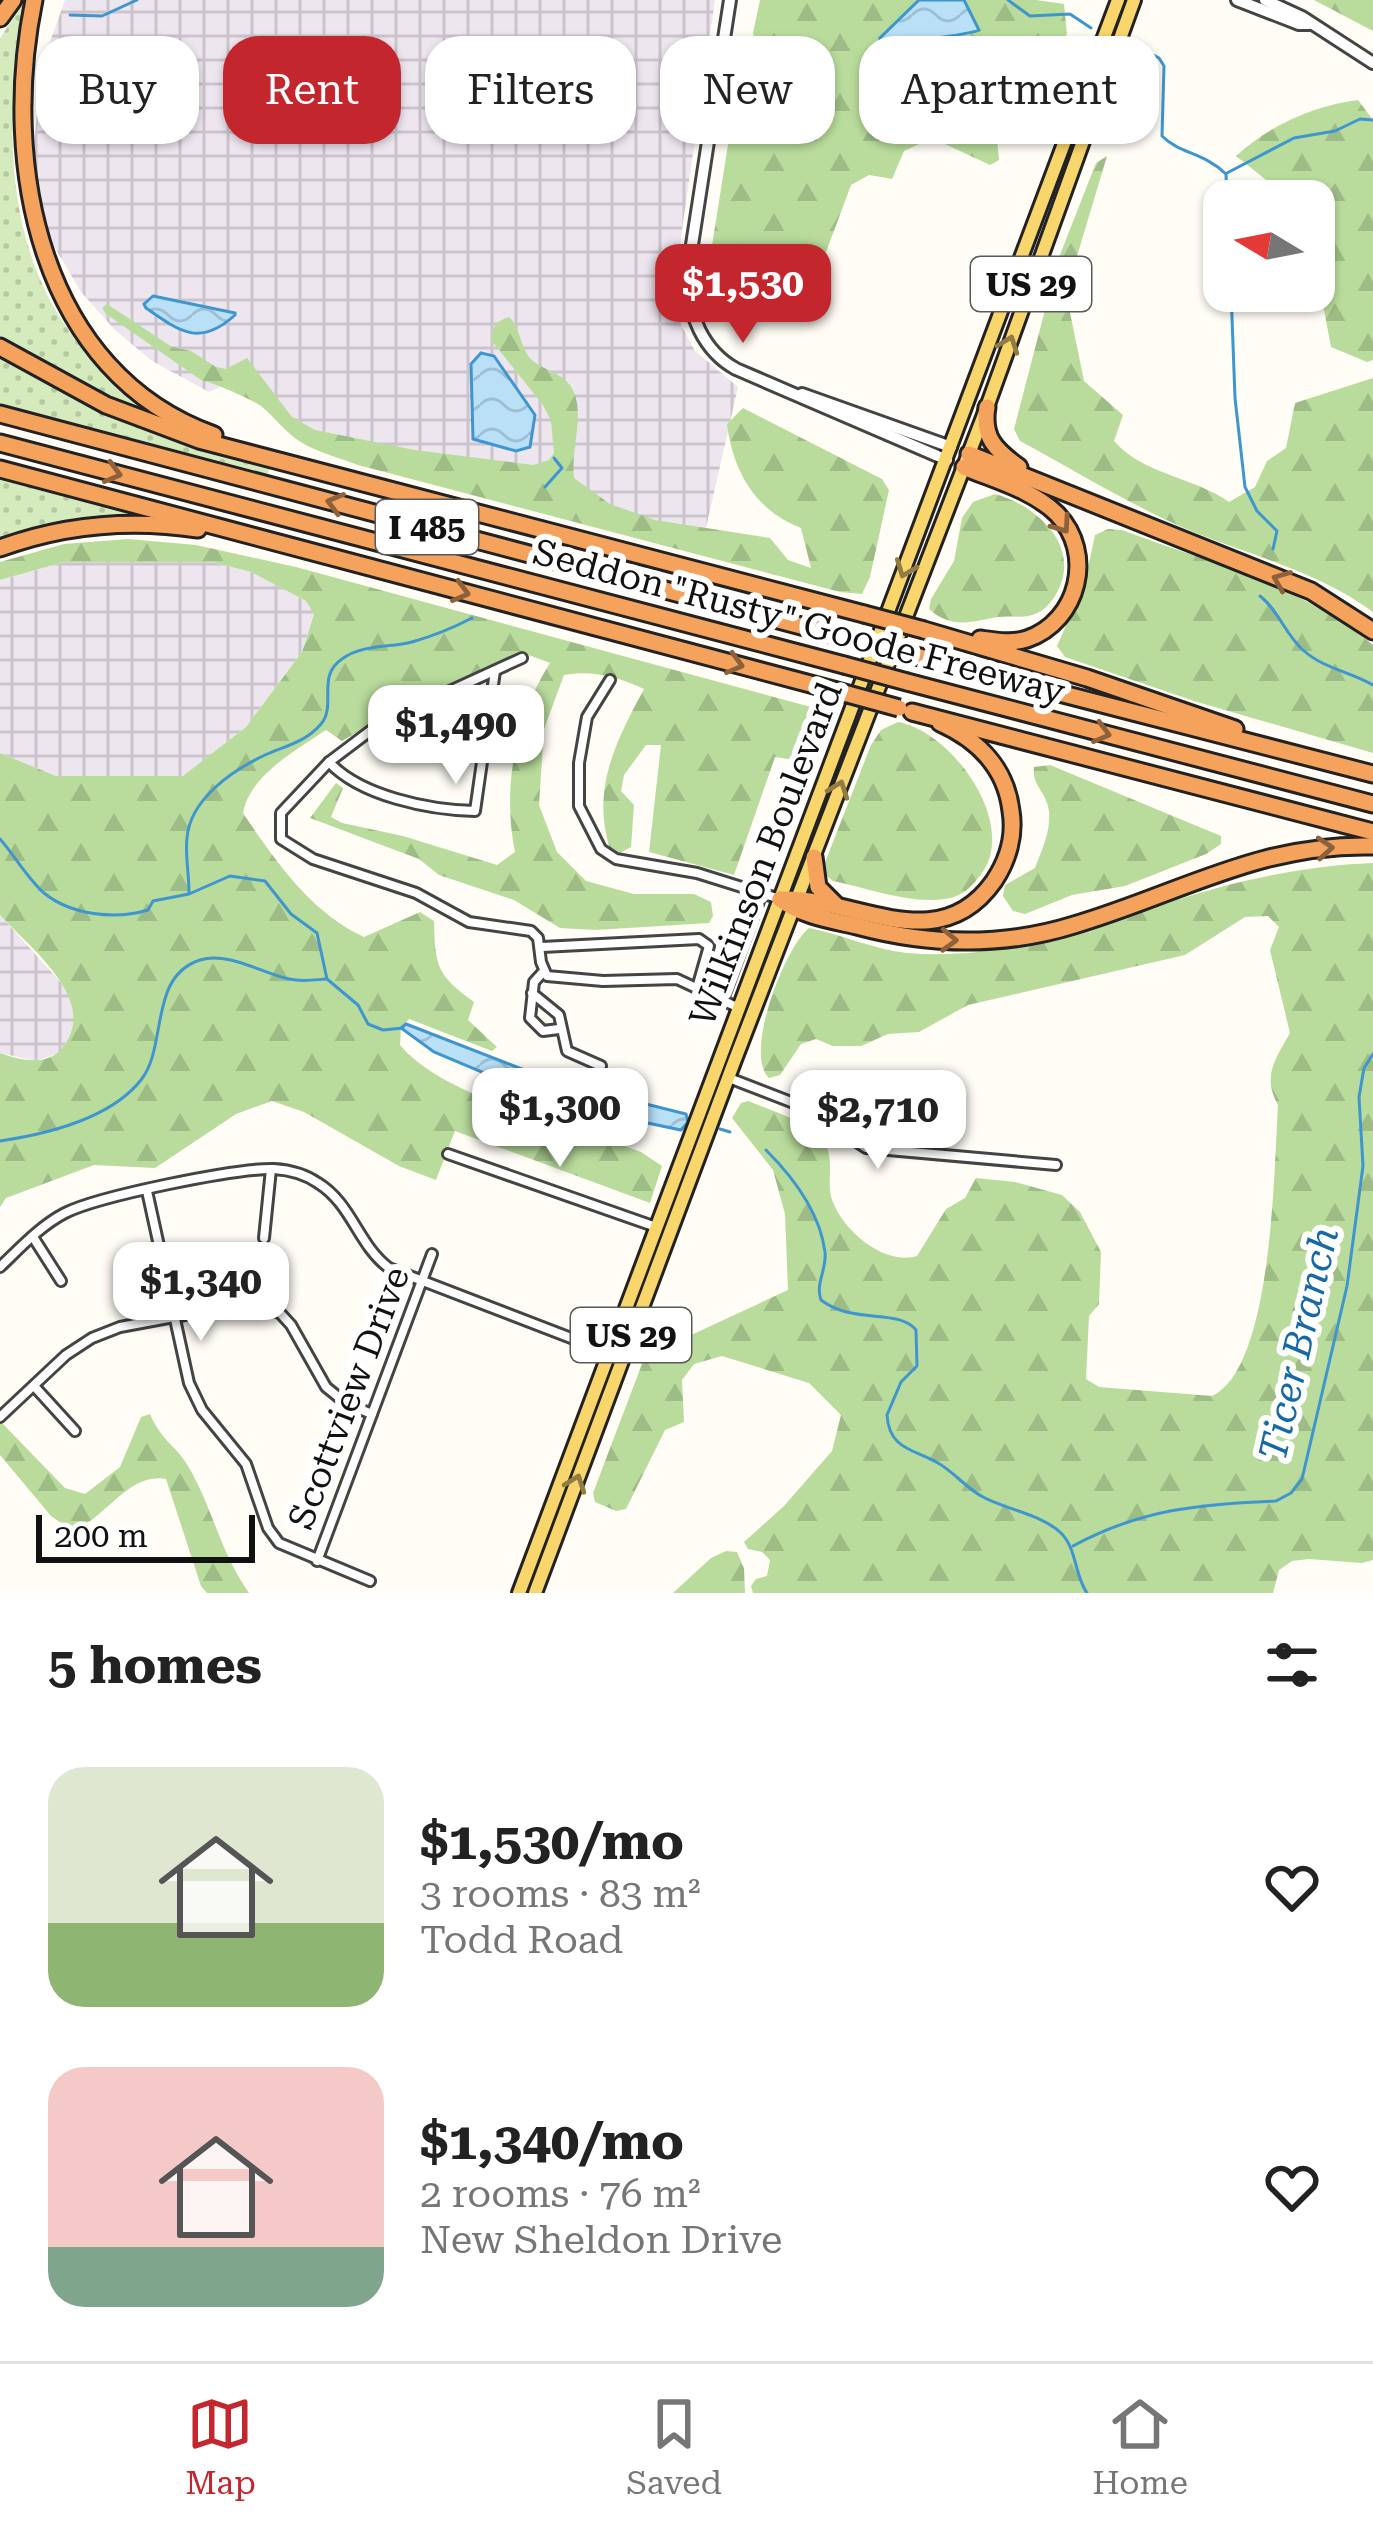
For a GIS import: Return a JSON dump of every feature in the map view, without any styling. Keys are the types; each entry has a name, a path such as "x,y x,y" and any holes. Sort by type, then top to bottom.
{"highway":[{"path":"0,18 13,0"},
{"path":"7,142 13,69 34,0"},
{"path":"12,188 38,270 87,346 157,406 265,458"},
{"path":"0,347 122,412 185,436 924,630 1124,690 1328,762"},
{"path":"987,406 989,440 1005,458 1036,479"},
{"name":"Seddon \"Rusty\" Goode Freeway","path":"0,414 1373,774"},
{"name":"Seddon \"Rusty\" Goode Freeway","path":"0,443 1373,805"},
{"path":"924,630 998,641 1030,638 1062,614 1076,584 1074,541 1058,515 966,460"},
{"path":"966,460 1036,479 1311,591 1373,631"},
{"path":"0,469 1373,832"},
{"path":"0,548 61,531 115,525 182,527 266,541"},
{"path":"791,902 907,921 951,915 990,887 1009,850 1011,805 995,765 974,742 906,710"},
{"path":"791,902 908,937 960,942 1012,938 1076,925 1260,858 1327,847 1373,847"},
{"path":"814,857 818,887 844,909"}],"main road":[{"name":"Wilkinson Boulevard","path":"535,1593 648,1273 728,1077 949,453 1118,0"},
{"name":"Wilkinson Boulevard","path":"518,1593 610,1353 648,1273 657,1227 765,941 814,857 987,406 1134,0"},
{"path":"949,453 966,460"},
{"path":"728,1077 724,1069 765,941"}],"street":[{"path":"730,0 688,267 689,298 700,331 721,360 949,453"},
{"path":"1237,0 1299,24 1309,23"},
{"path":"1264,0 1373,63"},
{"path":"522,658 382,722 328,762 281,813 278,829 281,839 313,859 416,893 469,922 531,932 542,947 544,971 534,982 530,1018 536,1027 560,1030"},
{"path":"328,762 372,792 475,812 495,671"},
{"path":"610,680 587,717 579,763 578,806 601,848 616,859 685,870 791,902"},
{"path":"722,1002 762,893"},
{"path":"542,947 699,939 710,946 710,952 697,988"},
{"path":"544,971 556,979 676,979 740,1008"},
{"path":"532,993 559,1015 572,1056 601,1066"},
{"path":"728,1077 804,1107 866,1148 1056,1166"},
{"path":"448,1154 657,1227"},
{"path":"264,1238 271,1169"},
{"path":"0,1267 33,1237 78,1207 271,1169 297,1173 328,1189 346,1207 380,1262 422,1283 610,1353"},
{"path":"147,1191 184,1369 195,1398 246,1464 268,1528 282,1545 370,1580"},
{"path":"33,1237 61,1281"},
{"name":"Scottview Drive","path":"317,1561 432,1254"},
{"path":"0,1417 92,1337 249,1303 273,1309 289,1321 326,1387 346,1404 372,1414"},
{"path":"34,1386 75,1431"}],"shaded area":[{"path":"65,0 715,0 710,36 660,36 660,144 694,144 673,293 681,325 695,351 738,387 703,541 290,426 249,374 209,392 152,361 81,292 48,236 37,200 33,154 36,124 36,144 199,144 199,36 52,36"},
{"path":"64,562 212,562 251,572 306,601 314,613 302,652 246,727 183,777 56,776 0,753 0,580"},
{"path":"0,915 63,985 76,1010 74,1030 59,1053 36,1061 0,1053"}],"green space":[{"path":"760,0 919,0 882,36 859,36 859,144 919,144 904,151 892,179 869,175 851,185 803,314 794,318 732,301 708,271 728,144 835,144 835,36 753,33"},
{"path":"964,0 1064,4 1067,34 931,36 968,35 978,30"},
{"path":"1314,0 1373,0 1373,31"},
{"path":"23,4 28,5 19,51 13,147 27,241 43,286 67,327 98,365 154,413 102,395 0,338 0,38"},
{"path":"1358,100 1373,120 1373,360 1367,362 1331,347 1324,312 1335,312 1335,180 1266,180 1236,156 1263,135 1325,107"},
{"path":"945,144 997,144 999,160 990,165"},
{"path":"1107,156 1066,293 1084,381 1123,415 1114,441 1139,461 1229,502 1255,487 1267,461 1286,448 1295,403 1373,378 1373,612 1303,573 1157,516 1020,441 1014,429 1058,260 1096,163"},
{"path":"107,304 172,347 191,351 216,367 226,369 247,358 292,417 315,430 415,450 533,465 554,453 551,421 491,340 496,325 509,317 530,358 565,380 575,394 574,478 610,504 655,520 770,538 788,560 811,568 801,528 771,511 741,474 727,424 743,408 882,479 889,490 870,577 862,594 840,592 330,455 297,440 256,403 201,380 106,314 102,308"},
{"path":"0,354 270,466 268,474 0,404"},
{"path":"0,475 148,515 148,520 0,543"},
{"path":"995,494 1027,508 1052,532 1064,562 1063,579 1051,602 1035,614 946,620 929,609 954,561 962,518 973,502"},
{"path":"1122,530 1285,591 1346,624 1373,645 1373,753 1194,701 1065,657 1057,646 1085,582 1095,535"},
{"path":"128,539 196,545 296,567 833,713 814,763 775,757 734,875 649,852 661,745 646,745 624,775 621,791 634,805 631,847 620,853 610,849 603,806 609,766 644,689 605,676 564,675 544,729 539,805 557,852 586,881 634,894 694,894 711,902 709,923 560,928 514,900 439,875 419,859 310,818 336,783 343,788 331,817 342,823 497,865 515,852 510,803 514,754 528,707 550,663 526,654 413,700 342,741 326,730 276,765 247,799 243,813 281,866 345,927 364,937 420,912 434,921 440,969 474,1002 468,1020 497,1047 492,1051 409,1019 401,1028 400,1045 420,1064 478,1096 641,1152 662,1166 650,1203 455,1131 436,1180 399,1166 304,1112 272,1101 236,1114 155,1168 94,1165 6,1198 0,1207 0,1053 33,1060 49,1058 62,1048 72,1030 73,1012 57,976 0,915 0,753 56,776 183,776 246,727 302,652 314,614 306,601 251,572 212,562 64,562 0,580 0,562 64,544"},
{"path":"898,722 939,742 957,760 985,805 992,829 991,852 974,883 951,898 903,897 833,881 824,874 871,745 881,730"},
{"path":"1050,765 1221,836 1221,844 1125,886 1072,895 1025,914 1013,911 1003,896 1005,885 1035,868 1048,830 1048,806 1034,767"},
{"path":"1373,863 1373,1560 1292,1561 1279,1570 1273,1593 753,1593 751,1586 767,1576 770,1560 744,1542 784,1506 832,1451 841,1415 809,1383 722,1356 694,1364 682,1380 684,1422 665,1430 626,1509 616,1511 595,1502 593,1493 645,1356 656,1343 689,1336 788,1290 785,1214 773,1170 732,1118 741,1103 748,1101 798,1122 823,1141 836,1209 865,1242 891,1256 917,1256 946,1209 965,1198 976,1178 1015,1182 1062,1195 1080,1212 1101,1252 1099,1304 1089,1316 1086,1379 1099,1387 1212,1396 1232,1378 1247,1348 1266,1264 1278,1105 1271,1077 1290,1033 1270,950 1279,927 1268,916 1245,917 1185,955 968,1005 919,1032 888,1034 861,1046 833,1046 816,1039 801,1044 780,1075 769,1078 761,1047 770,1001 789,956 809,928 907,953 990,951 1070,933 1246,881"},
{"path":"150,1414 188,1466 249,1593 207,1593 201,1586 166,1479 139,1483 71,1530 51,1516 0,1455 0,1421 65,1488 85,1494 120,1467 141,1417"},
{"path":"737,1552 744,1568 745,1593 673,1593 711,1558"}],"water":[{"path":"919,0 964,0 979,30 949,36 882,36"},
{"path":"153,296 235,315 211,331 190,332 146,308 144,304"},
{"path":"481,353 494,356 535,415 530,447 516,451 473,439 471,364"},
{"path":"406,1024 550,1080 686,1114 688,1122 681,1130 527,1091 434,1052 401,1028"}],"waterway":[{"path":"70,15 102,16 137,0"},
{"name":"Ticer Branch","path":"1008,0 1030,16 1070,14 1091,28"},
{"name":"Ticer Branch","path":"1159,58 1164,66 1162,136 1209,161 1226,174 1226,180"},
{"path":"1227,173 1294,138 1335,131 1360,119 1373,120"},
{"name":"Ticer Branch","path":"1232,312 1245,487 1257,511 1277,531 1273,549"},
{"path":"545,487 562,468 554,458"},
{"name":"Ticer Branch","path":"1260,596 1311,656 1373,685"},
{"path":"189,892 187,838 196,811 227,778 321,724 334,666 358,651 412,642 472,618"},
{"path":"0,839 44,893 94,914 148,910 153,901 189,894 230,876 265,881 291,914 317,933 327,979 358,1005 368,1024 383,1030 403,1028"},
{"path":"0,1141 76,1122 128,1094 149,1066 173,981 200,960 233,960 294,980 326,979"},
{"name":"Ticer Branch","path":"1073,1546 1147,1516 1276,1501 1302,1479 1347,1286 1363,1166 1359,1097 1364,1068 1373,1054"},
{"path":"720,1129 730,1132"},
{"path":"766,1150 795,1184 817,1223 825,1252 821,1300 847,1312 908,1323 916,1330 917,1366 901,1382 887,1415 892,1435 983,1497 1044,1521 1061,1533 1087,1593"}]}
